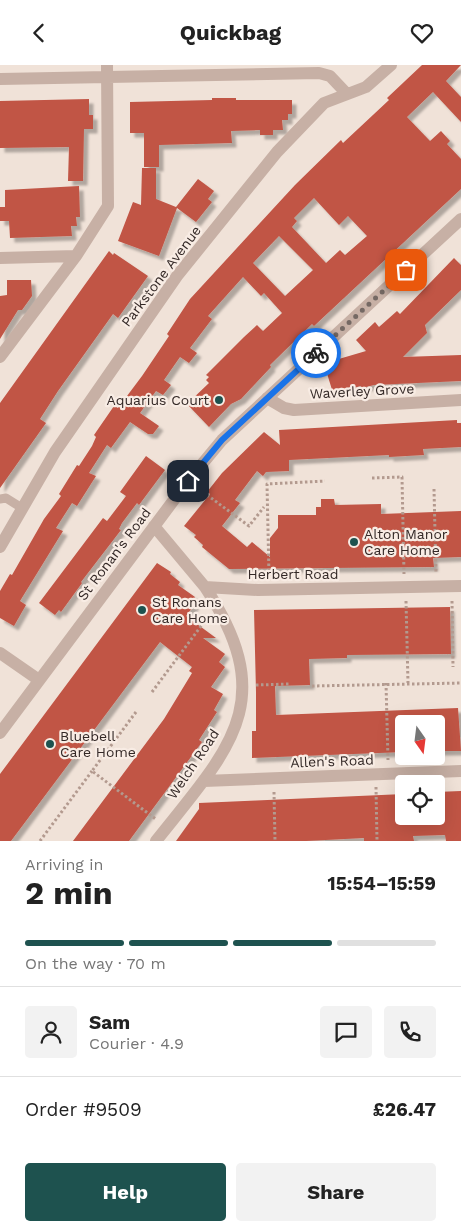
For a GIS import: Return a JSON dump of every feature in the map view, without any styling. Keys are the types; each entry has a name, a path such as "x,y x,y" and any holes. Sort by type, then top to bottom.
{"street":[{"name":"Parkstone Avenue","path":"0,547 54,452 177,276 277,152 324,103 366,87 390,65"},
{"path":"0,357 76,256 108,206 107,71"},
{"path":"0,79 107,71 319,73 330,76 347,94"},
{"name":"St Ronan's Road","path":"0,733 188,481 222,440 461,219"},
{"path":"0,258 76,256"},
{"name":"Waverley Grove","path":"267,398 284,408 294,410 461,400"},
{"path":"154,526 205,587"},
{"name":"Herbert Road","path":"205,587 269,590 456,587"},
{"name":"Welch Road","path":"156,841 204,781 222,753 235,727 244,685 236,647 217,604 205,587"},
{"path":"0,653 39,680"},
{"name":"Allen's Road","path":"204,781 461,771"}],"lane":[{"path":"0,499 6,498 22,508"}],"path":[{"path":"372,478 402,477 408,683"},
{"path":"188,481 249,526 264,507"},
{"path":"269,590 267,484 324,481"},
{"path":"434,489 436,587"},
{"path":"453,667 456,587"},
{"path":"152,691 217,604"},
{"path":"386,683 389,775"},
{"path":"312,685 461,683"},
{"path":"244,685 290,684"},
{"path":"40,841 136,712"},
{"path":"92,771 166,827"},
{"path":"375,775 377,841"},
{"path":"273,778 275,841"}],"building":[{"path":"422,65 461,65 446,81 461,97 461,122 433,92 407,117 430,141 441,131 450,141 447,144 461,159 461,189 314,326 312,324 270,365 271,367 241,399 231,404 209,427 187,404 209,383 206,380 209,377 206,375 244,337 257,325 263,331 282,313 264,293 261,296 243,277 208,316 212,319 190,348 197,353 189,363 180,357 164,380 171,385 163,395 156,391 140,413 159,426 153,434 148,434 130,422 111,448 107,445 89,473 96,476 77,506 72,503 56,528 63,531 20,601 26,605 14,626 0,618 0,591 10,574 12,575 44,519 61,496 59,494 77,465 79,466 92,446 96,437 94,435 114,406 118,408 142,376 169,336 167,334 190,299 295,185 341,140 343,143 389,100 387,98","holes":["314,198 339,225 348,216 367,236 345,255 340,250 326,263 292,227 297,221 294,218","279,236 313,270 285,296 253,263"]},
{"path":"212,98 292,100 292,114 288,114 288,120 282,120 283,130 273,130 273,135 260,135 260,130 231,131 232,143 159,145 159,167 144,167 144,133 130,133 130,102 212,100"},
{"path":"89,99 89,115 93,115 93,129 84,129 83,181 68,181 69,147 0,148 0,101"},
{"path":"142,168 156,168 156,199 176,207 198,179 214,191 208,199 212,202 196,222 177,208 159,256 118,241 133,202 141,205"},
{"path":"79,186 80,217 76,217 77,226 71,226 72,236 10,238 9,221 0,221 0,207 5,207 5,190"},
{"path":"109,251 148,276 118,318 113,314 58,391 40,419 46,423 0,488 0,403"},
{"path":"454,258 461,265 461,290 425,325 427,333 403,357 461,355 461,381 374,385 362,388 361,386 333,393 325,367 333,364 332,361 366,351 356,340 375,322 379,327 397,311 400,314"},
{"path":"7,280 31,280 32,296 22,310 18,310 0,339 0,296 7,295"},
{"path":"457,420 457,423 461,423 461,447 423,449 424,455 289,460 289,471 266,472 263,476 257,471 235,500 240,503 222,526 247,547 252,542 270,557 270,538 278,528 278,515 316,515 316,507 321,507 321,499 334,499 335,505 381,504 381,514 461,511 461,557 433,558 434,567 229,569 202,547 203,545 194,537 196,535 184,526 210,494 207,492 222,473 264,432 280,445 279,430"},
{"path":"146,456 165,470 139,505 137,503 122,523 119,529 121,530 81,582 61,612 59,610 55,615 39,603 103,518 107,521 126,496 120,492"},
{"path":"157,563 171,572 170,574 180,582 178,585 195,597 191,602 195,604 186,616 216,638 203,638 225,654 219,662 225,667 211,687 223,694 214,710 217,712 199,740 202,742 129,841 73,841 164,719 192,673 189,671 192,667 160,642 11,841 0,841 0,774"},
{"path":"450,607 451,654 347,655 347,658 309,659 310,685 275,686 276,715 458,708 461,751 445,751 445,715 395,715 395,752 252,758 252,731 256,731 254,610"},
{"path":"461,791 461,841 446,841 445,835 413,836 414,841 364,841 364,838 306,841 176,841 199,809 199,803 395,794 395,825 445,825 445,792"}],"way so far":[{"path":"316,353 406,270"}],"place":[{"name":"Aquarius Court","path":"219,400"},
{"name":"Alton Manor Care Home","path":"354,542"},
{"name":"St Ronans Care Home","path":"142,610"},
{"name":"Bluebell Care Home","path":"50,744"}],"route":[{"path":"188,481 222,440 316,353"}]}
